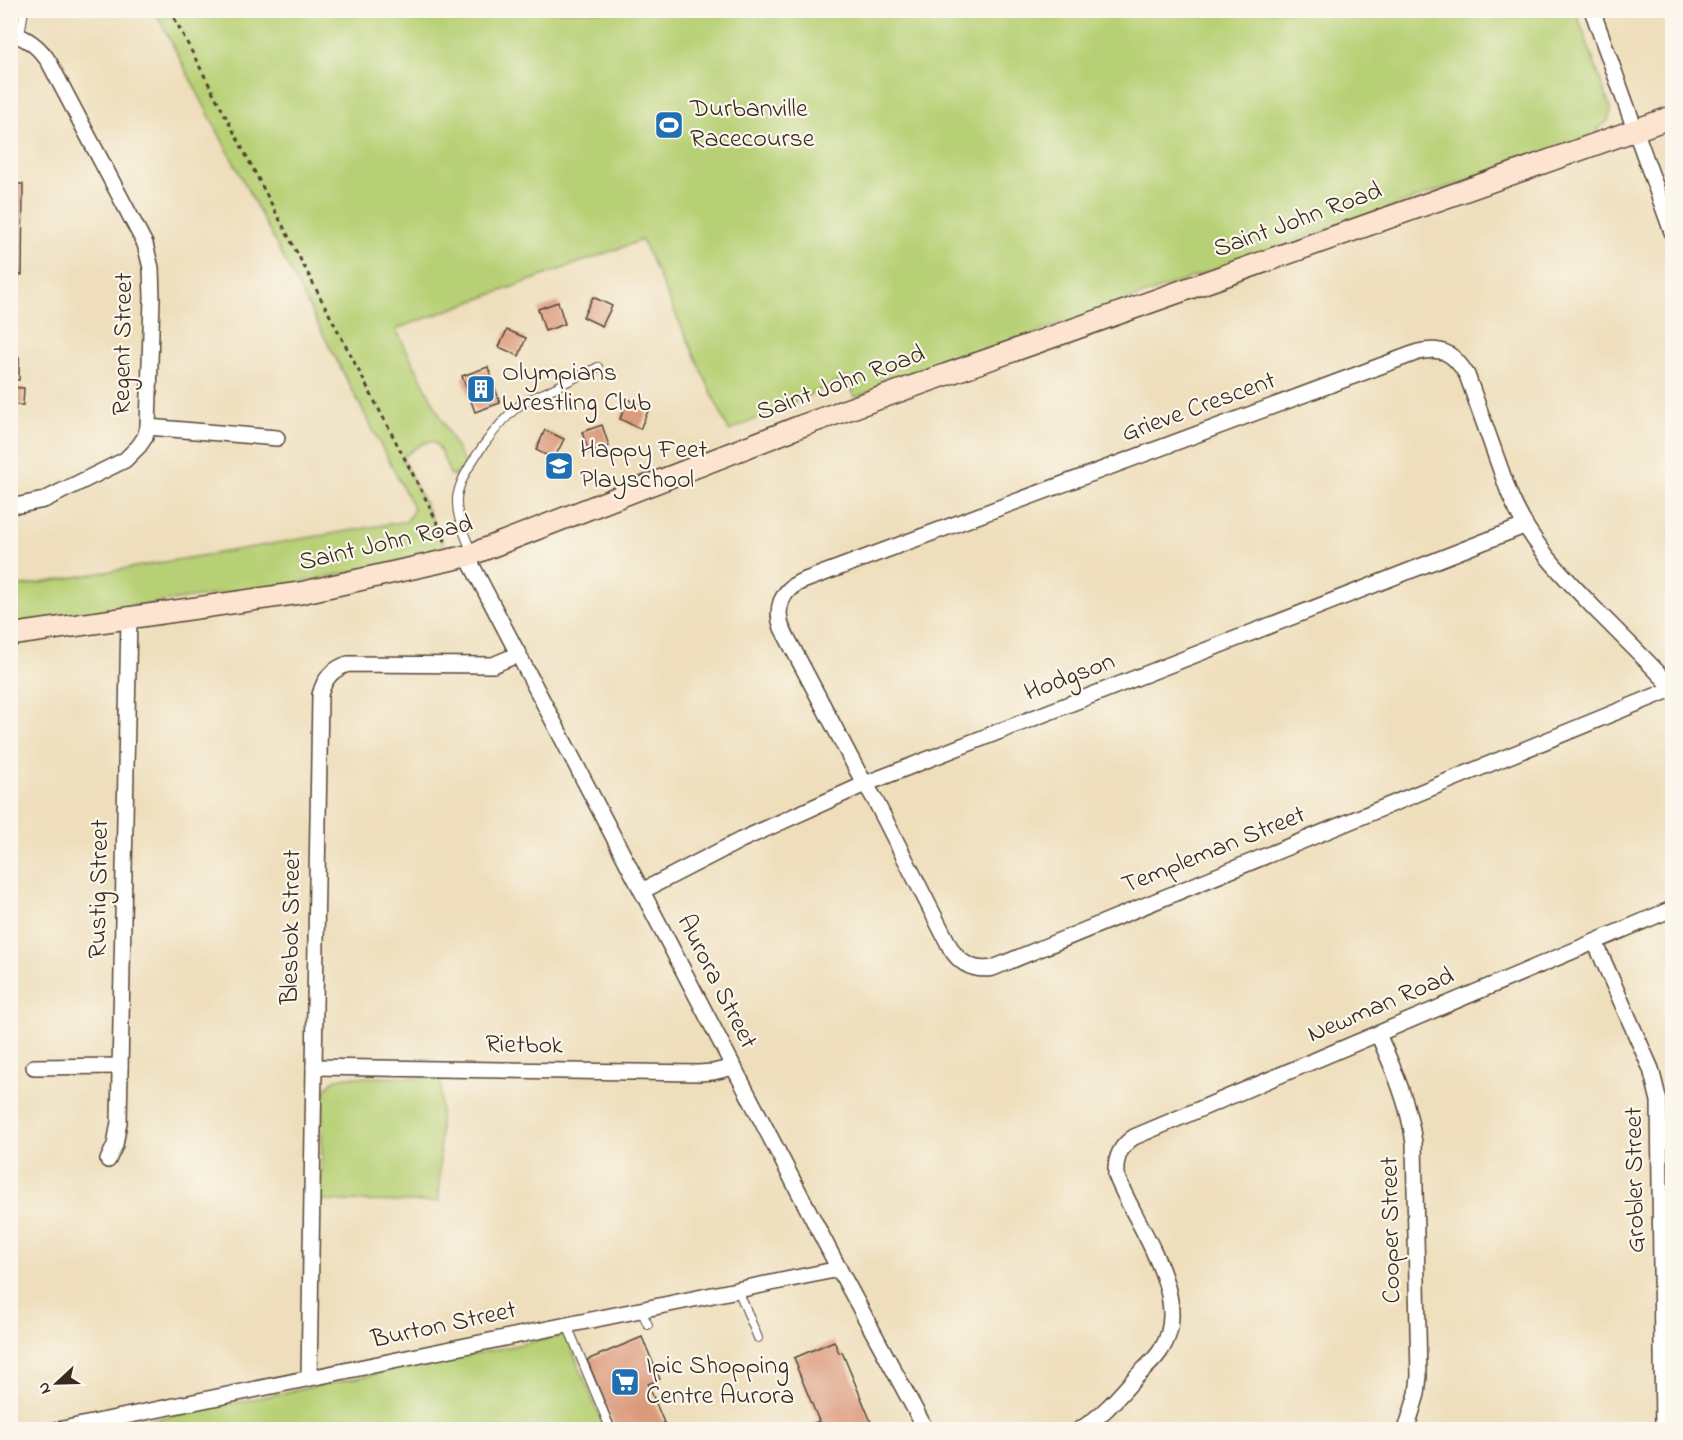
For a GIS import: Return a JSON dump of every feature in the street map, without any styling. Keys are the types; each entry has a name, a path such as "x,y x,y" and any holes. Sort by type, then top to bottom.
{"main road":[{"name":"Saint John Road","path":"10,635 300,593 464,556 801,426 1672,117"}],"street":[{"path":"1592,10 1636,130 1669,211 1672,232"},
{"name":"Regent Street","path":"10,505 44,500 125,460 139,447 148,427 152,298 151,268 145,244 50,62 37,46 15,34"},
{"name":"Grieve Crescent","path":"865,784 779,620 778,611 784,595 794,585 1431,349 1443,351 1452,356 1467,375 1509,493 1524,526 1538,548 1672,688"},
{"path":"148,427 277,438"},
{"name":"Hodgson","path":"642,891 741,840 865,784 1524,526"},
{"name":"Aurora Street","path":"464,556 519,654 839,1269 926,1430"},
{"name":"Rustig Street","path":"108,1160 115,1145 119,1122 129,617"},
{"name":"Blesbok Street","path":"309,1378 320,695 325,681 334,670 348,664 493,666 519,654"},
{"name":"Templeman Street","path":"865,784 955,955 960,961 973,968 986,969 1672,688"},
{"name":"Newman Road","path":"1079,1430 1104,1412 1161,1350 1169,1330 1171,1308 1168,1285 1116,1174 1117,1158 1124,1146 1134,1137 1672,909"},
{"name":"Grobler Street","path":"1595,942 1651,1070 1659,1101 1663,1430"},
{"name":"Cooper Street","path":"1378,1034 1401,1086 1414,1143 1419,1376 1417,1394 1406,1430"},
{"path":"34,1067 120,1066"},
{"name":"Rietbok","path":"314,1067 698,1073 734,1067"},
{"name":"Burton Street","path":"58,1430 839,1269"}],"lane":[{"path":"15,34 24,10"},
{"path":"464,556 456,502 457,490 481,449 502,422 522,403 598,367"},
{"path":"738,1290 758,1338"},
{"path":"641,1310 648,1325"},
{"path":"567,1325 611,1430"}],"path":[{"path":"170,10 430,507 464,556"}],"green space":[{"path":"155,11 1576,11 1611,110 1608,121 1598,128 1600,133 855,397 847,378 729,431 642,240 396,329 465,465 461,473 453,476 450,474 441,452 433,442 422,444 402,458 446,550 294,583 11,624 11,588 407,521 414,509"},
{"path":"346,1077 441,1078 439,1202 321,1201 323,1097 331,1083"},
{"path":"566,1335 605,1429 107,1429"}],"building":[{"path":"10,184 23,184 22,275 10,274"},
{"path":"593,297 612,306 602,326 583,317"},
{"path":"558,302 565,324 545,331 538,309"},
{"path":"507,330 526,338 519,356 499,347"},
{"path":"10,357 19,357 19,380 10,380"},
{"name":"Olympians Wrestling Club","path":"488,367 500,403 475,412 462,376"},
{"path":"10,387 24,388 23,405 10,405"},
{"path":"628,399 649,409 640,429 620,419"},
{"path":"602,425 609,446 589,453 582,432"},
{"path":"545,430 564,439 554,459 536,450"},
{"name":"Ipic Shopping Centre Aurora","path":"642,1337 660,1379 648,1384 667,1430 616,1430 587,1360"},
{"name":"Ipic Shopping Centre Aurora","path":"834,1341 839,1353 842,1352 874,1429 799,1429 819,1421 794,1358"}],"place":[{"name":"Durbanville Racecourse","path":"669,125"},
{"name":"Olympians Wrestling Club","path":"481,389"},
{"name":"Happy Feet Playschool","path":"559,466"},
{"name":"Ipic Shopping Centre Aurora","path":"625,1382"}]}
